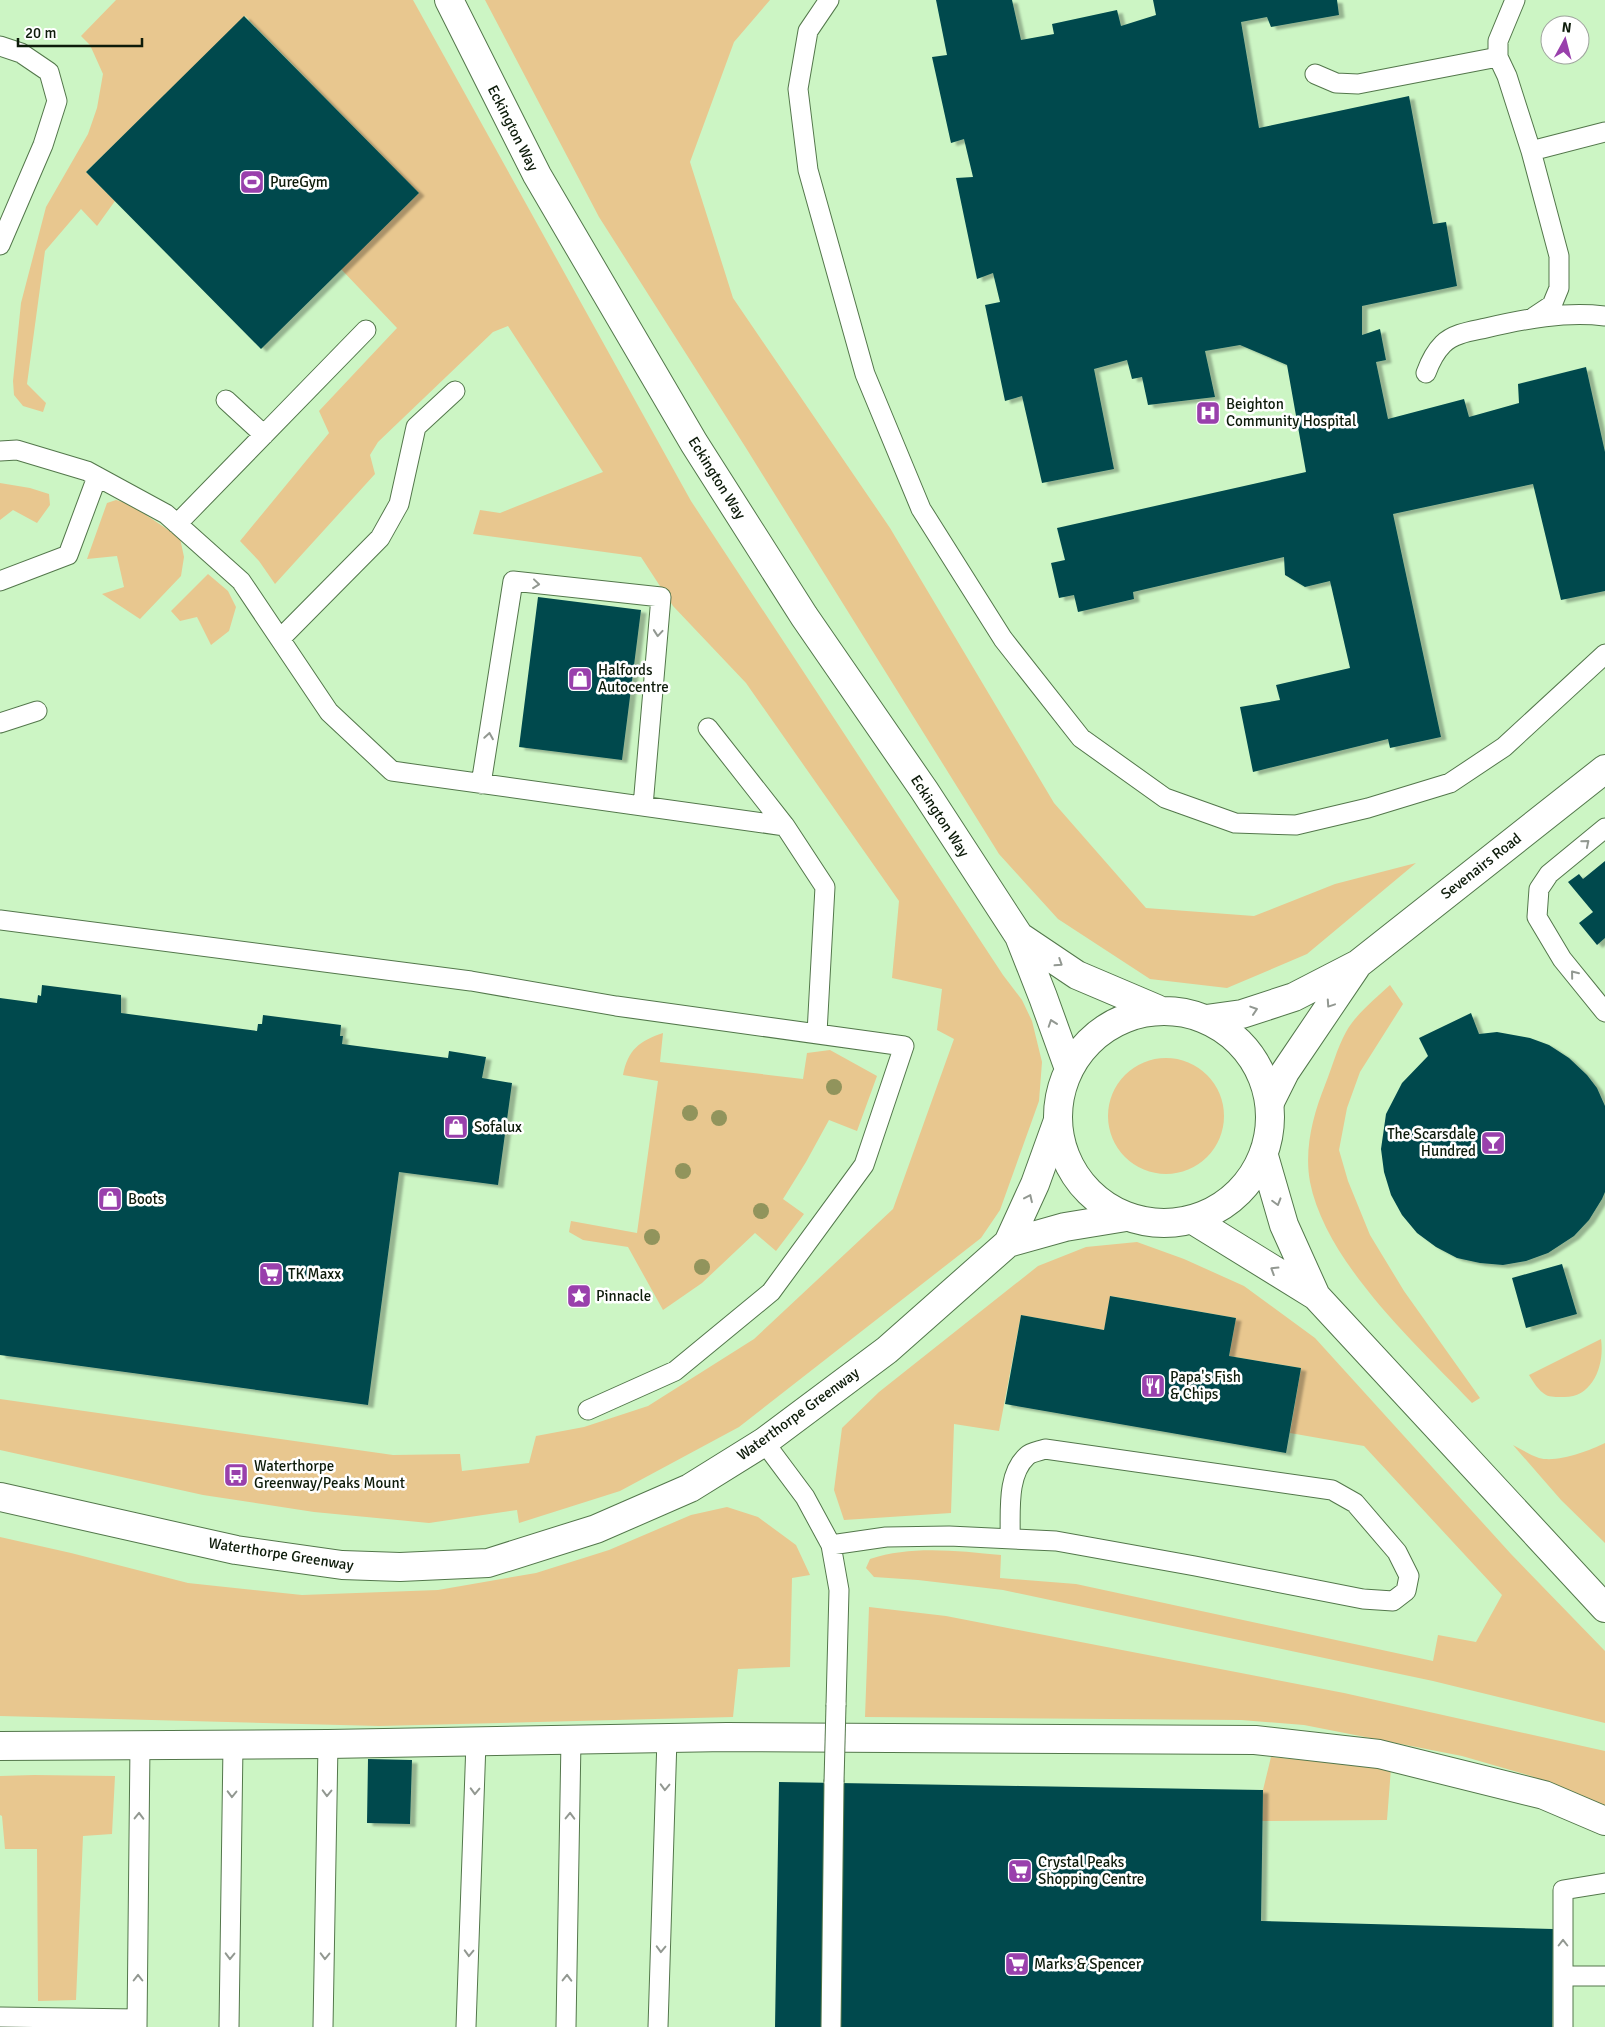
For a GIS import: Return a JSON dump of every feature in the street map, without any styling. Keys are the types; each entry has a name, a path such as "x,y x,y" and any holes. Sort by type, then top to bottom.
{"street":[{"name":"Eckington Way","path":"449,0 537,176 694,443 804,616 924,790 1018,936 1043,997 1068,1069"},
{"name":"Sevenairs Road","path":"1206,1019 1242,1014 1294,997 1358,964 1605,769"},
{"name":"Eckington Way","path":"1018,936 1077,975 1157,1009"},
{"name":"Sevenairs Road","path":"1270,1102 1285,1072 1358,964"},
{"path":"1157,1009 1178,1011 1206,1019 1229,1032 1249,1052 1263,1076 1270,1102 1270,1129 1264,1156 1248,1184 1223,1207 1193,1220 1170,1224 1126,1217 1099,1202 1078,1180 1064,1152 1057,1123 1060,1095 1068,1069 1088,1042 1116,1022 1157,1009"},
{"name":"Waterthorpe Greenway","path":"0,1497 236,1550 342,1565 400,1567 488,1563 596,1529 681,1491 764,1442 886,1350 1008,1243 1035,1184 1057,1123"},
{"path":"1264,1156 1284,1225 1316,1296"},
{"name":"Waterthorpe Greenway","path":"1008,1243 1065,1227 1126,1217"},
{"path":"1193,1220 1316,1296 1605,1608"},
{"path":"0,1746 328,1744 667,1738 1255,1740 1379,1754 1544,1795 1605,1821"}],"lane":[{"path":"829,0 808,31 798,89 808,170 865,374 921,509 1003,639 1081,738 1165,798 1235,823 1296,825 1368,808 1450,783 1504,747 1605,654"},
{"path":"1514,0 1498,41 1498,57 1507,76 1531,151 1559,256 1559,288 1552,305 1534,317"},
{"path":"0,46 21,52 49,72 57,101 43,145 0,245"},
{"path":"1315,74 1336,83 1358,84 1498,57"},
{"path":"1531,151 1605,132"},
{"path":"1426,373 1431,360 1444,342 1463,333 1534,317 1588,314 1605,316"},
{"path":"177,524 366,330"},
{"path":"280,638 380,538 399,504 416,427 455,390"},
{"path":"226,400 264,435"},
{"path":"0,452 17,450 87,472 166,514 240,581 329,712 392,772 785,826"},
{"path":"0,581 68,555 97,477"},
{"path":"481,784 513,581 661,597 643,806"},
{"path":"0,723 37,710"},
{"path":"708,728 785,826 825,887 817,1034"},
{"path":"1605,828 1549,874 1539,889 1537,917 1562,959 1605,1012"},
{"path":"0,920 471,981 616,1006 904,1046 864,1165 770,1292 675,1371 588,1410"},
{"path":"764,1442 804,1498 831,1545 839,1590 831,2027"},
{"path":"831,1545 886,1537 950,1536 1010,1539 1056,1541 1363,1599 1393,1601 1406,1591 1409,1576 1397,1552 1355,1503 1332,1490 1046,1450 1028,1455 1016,1470 1012,1493 1010,1539"},
{"path":"658,2027 667,1738"},
{"path":"566,2027 571,1740"},
{"path":"466,2027 476,1742"},
{"path":"324,2027 328,1744"},
{"path":"0,2018 137,2023 140,1745"},
{"path":"229,2027 233,1745"},
{"path":"1563,2027 1563,1890 1605,1883"},
{"path":"1563,1976 1605,1976"}],"shaded area":[{"path":"116,0 413,0 691,501 1003,975 1022,1000 1032,1021 1042,1062 1039,1101 1000,1210 981,1238 739,1427 620,1491 519,1523 517,1510 429,1523 314,1512 203,1495 0,1450 0,1399 393,1455 460,1454 462,1471 529,1463 536,1436 584,1427 648,1406 754,1339 893,1209 954,1039 937,1030 942,989 892,978 899,901 746,683 673,606 641,557 473,534 480,510 500,513 603,472 508,326 493,332 378,442 370,455 375,474 275,584 259,561 240,541 329,433 319,411 397,328 341,269 419,193 245,16 86,172 115,201 97,226 81,209 45,251 27,384 46,403 43,412 23,406 14,395 13,381 21,303 46,207 88,134 97,108 103,74 90,45 81,36"},
{"path":"485,0 770,0 734,42 690,162 733,298 890,528 1054,803 1146,908 1254,916 1335,884 1416,863 1307,954 1227,988 1150,979 1058,919 999,854 746,448 599,217"},
{"path":"0,483 30,488 49,494 50,505 37,523 13,510 0,520"},
{"path":"116,500 130,504 180,538 184,557 181,576 140,619 102,594 124,587 117,556 87,559 107,503"},
{"path":"208,574 228,591 236,607 229,631 211,645 197,617 180,621 171,611"},
{"path":"1390,985 1403,1004 1360,1072 1347,1108 1339,1150 1348,1181 1370,1235 1404,1291 1480,1398 1472,1403 1400,1329 1354,1272 1334,1242 1319,1212 1310,1182 1308,1157 1313,1120 1340,1045 1355,1019"},
{"path":"663,1033 660,1062 803,1079 807,1053 830,1050 877,1076 857,1131 829,1120 783,1199 804,1214 776,1251 755,1233 702,1283 663,1310 628,1247 583,1240 569,1232 571,1221 637,1233 658,1081 623,1075 628,1059 636,1048 647,1039"},
{"path":"1166,1058 1188,1062 1207,1075 1220,1094 1224,1116 1220,1138 1207,1157 1188,1170 1166,1174 1144,1170 1125,1157 1112,1138 1108,1116 1112,1094 1125,1075 1144,1062"},
{"path":"1137,1242 1184,1259 1244,1286 1315,1338 1511,1554 1605,1651 1605,1723 1433,1681 1003,1590 874,1577 866,1568 870,1559 902,1552 935,1550 1001,1555 1000,1578 1076,1584 1433,1661 1438,1635 1476,1642 1502,1595 1364,1446 1290,1433 1301,1368 1229,1356 1236,1318 1111,1296 1104,1330 1021,1315 999,1431 954,1424 951,1513 844,1520 834,1490 842,1428 879,1392 1038,1266 1086,1247"},
{"path":"1601,1339 1601,1360 1598,1370 1589,1387 1581,1393 1572,1396 1548,1396 1538,1389 1529,1375"},
{"path":"1605,1443 1605,1543 1561,1500 1513,1445 1539,1458 1555,1459 1564,1458"},
{"path":"727,1507 758,1517 796,1545 810,1575 792,1578 790,1667 738,1669 733,1717 379,1726 0,1716 0,1537 188,1583 302,1595 438,1590 536,1573 609,1550 691,1515"},
{"path":"869,1607 946,1616 1344,1693 1605,1751 1605,1806 1531,1776 1462,1756 1304,1725 1241,1720 865,1717"},
{"path":"1271,1757 1391,1768 1387,1820 1262,1821 1263,1790"},
{"path":"0,1776 115,1776 112,1834 83,1836 76,2000 38,2001 37,1849 5,1849 2,1816 0,1815"}],"building":[{"name":"Beighton Community Hospital","path":"936,0 1012,0 1021,40 1054,34 1052,24 1117,10 1121,26 1156,15 1153,0 1337,0 1339,15 1271,27 1267,17 1241,22 1259,128 1409,96 1433,224 1446,222 1457,286 1362,306 1362,335 1380,329 1386,360 1376,362 1388,419 1464,399 1469,417 1519,403 1518,384 1586,367 1605,452 1605,591 1561,600 1533,484 1393,514 1441,737 1390,748 1388,739 1253,772 1240,707 1280,700 1276,685 1350,668 1330,581 1305,587 1285,575 1284,557 1133,592 1134,599 1078,612 1074,595 1059,598 1051,563 1065,560 1057,528 1306,472 1287,365 1240,345 1205,351 1215,397 1148,405 1142,377 1132,379 1127,360 1094,369 1114,469 1042,483 1022,396 1005,401 985,305 1000,302 993,273 977,279 956,178 973,177 964,139 951,143 932,57 947,55"},
{"name":"PureGym","path":"244,16 419,193 261,349 86,172"},
{"name":"Halfords Autocentre","path":"538,597 641,610 622,760 519,747"},
{"path":"1605,861 1605,938 1597,945 1579,923 1593,912 1568,882 1579,874 1583,879"},
{"path":"42,985 121,995 121,1013 257,1031 258,1024 262,1024 263,1015 341,1025 340,1036 343,1036 342,1044 448,1058 449,1051 486,1057 482,1078 512,1083 498,1185 399,1172 368,1405 0,1355 0,998 37,1003 38,995 41,996"},
{"name":"The Scarsdale Hundred","path":"1471,1013 1479,1034 1497,1032 1530,1038 1549,1045 1569,1058 1587,1075 1597,1088 1605,1106 1605,1192 1602,1199 1589,1220 1574,1236 1548,1253 1526,1261 1503,1265 1480,1263 1457,1258 1436,1247 1417,1233 1402,1215 1391,1195 1384,1172 1381,1149 1386,1114 1402,1083 1428,1056 1419,1038"},
{"path":"1562,1264 1577,1314 1526,1328 1512,1278"},
{"name":"Papa's Fish & Chips","path":"1110,1296 1236,1318 1229,1356 1301,1368 1286,1453 1005,1404 1021,1315 1104,1330"},
{"path":"368,1759 412,1760 410,1824 367,1823"},
{"name":"Crystal Peaks Shopping Centre","path":"779,1782 1263,1790 1261,1921 1553,1929 1552,2027 775,2027"}],"place":[{"name":"PureGym","path":"252,182"},
{"name":"Beighton Community Hospital","path":"1208,413"},
{"name":"Halfords Autocentre","path":"580,679"},
{"name":"Sofalux","path":"456,1127"},
{"name":"The Scarsdale Hundred","path":"1493,1143"},
{"name":"Boots","path":"110,1199"},
{"name":"TK Maxx","path":"271,1274"},
{"name":"Pinnacle","path":"579,1296"},
{"name":"Papa's Fish & Chips","path":"1153,1386"},
{"name":"Waterthorpe Greenway/Peaks Mount","path":"236,1475"},
{"name":"Crystal Peaks Shopping Centre","path":"1020,1871"},
{"name":"Marks & Spencer","path":"1017,1964"}]}
